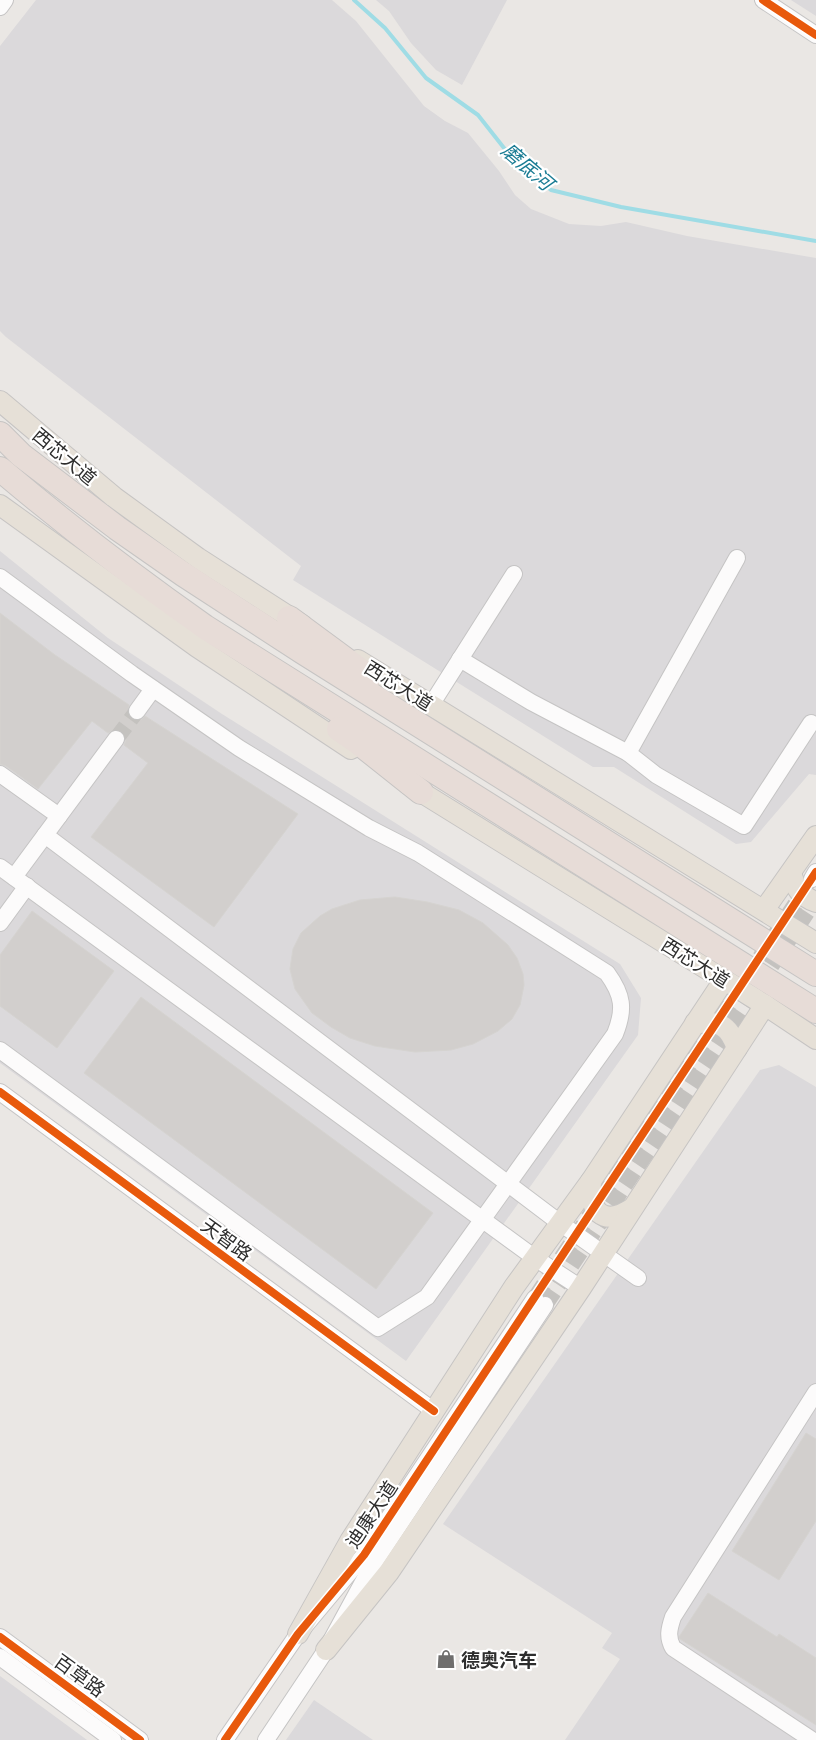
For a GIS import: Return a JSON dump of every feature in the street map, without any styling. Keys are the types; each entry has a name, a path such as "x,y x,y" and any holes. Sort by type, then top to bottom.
{"highway":[{"name":"西芯大道","path":"0,434 21,455 117,528 183,574 303,652 816,974"},
{"name":"西芯大道","path":"0,469 57,517 129,573 204,627 816,1011"},
{"path":"289,618 517,787"},
{"path":"204,627 284,692 358,742 421,792"}],"main road":[{"name":"西芯大道","path":"0,401 114,497 198,558 289,618 815,941"},
{"name":"西芯大道","path":"0,505 197,648 334,738 765,1005 816,1039"},
{"path":"764,910 816,836"},
{"path":"791,873 795,888 816,902"},
{"path":"298,1634 350,1541 514,1287 591,1181 724,980"},
{"path":"326,1650 389,1572 580,1288 765,1005"},
{"path":"694,1023 714,1022 723,1025 731,1034 737,1048"},
{"path":"591,1181 590,1195 592,1204 598,1212 614,1218 621,1216 631,1209"}],"street":[{"path":"0,6 5,0"},
{"path":"763,0 816,35"},
{"path":"628,753 737,558"},
{"path":"431,705 514,574"},
{"path":"0,577 153,689 239,748 369,828 418,853 607,973 616,985 622,1005 621,1019 615,1034 427,1297 378,1328 0,1050"},
{"path":"460,659 531,702 628,753 656,775 744,826 811,724"},
{"path":"137,710 153,689"},
{"path":"0,923 45,835 116,739"},
{"path":"0,774 59,816"},
{"path":"45,835 560,1223 638,1278"},
{"path":"0,867 482,1220 580,1288"},
{"name":"天智路","path":"0,1092 434,1411"},
{"name":"迪康大道","path":"225,1740 298,1634 364,1555 540,1302 370,1568 326,1650 266,1740"},
{"path":"812,1740 673,1648 669,1640 669,1630 673,1617 816,1392"},
{"name":"百草路","path":"0,1637 140,1740"},
{"name":"百草路","path":"0,1657 113,1740"}],"shaded area":[{"path":"36,0 332,0 356,21 424,106 445,121 468,133 499,171 515,195 531,209 569,224 601,226 626,222 687,236 816,258 816,775 809,774 751,842 736,844 614,767 593,767 293,580 301,566 0,331 0,46"},
{"path":"376,0 507,0 462,85 436,70 411,43 389,11"},
{"path":"791,0 816,0 816,16"},
{"path":"0,551 108,638 222,714 620,964 641,998 638,1035 406,1361 0,1063"},
{"path":"779,1065 816,1087 816,1740 565,1740 620,1659 602,1648 612,1633 443,1524 760,1070"},
{"path":"0,1676 87,1740 0,1740"},
{"path":"314,1700 373,1740 286,1740"}],"building":[{"path":"0,613 55,655 129,705 128,715 132,719 141,720 145,716 298,814 214,927 91,837 148,763 124,745 126,740 122,731 117,729 108,733 92,721 38,789 6,766 0,764"},
{"path":"395,897 459,910 483,923 508,945 517,958 523,974 524,985 520,1005 512,1019 498,1031 473,1044 451,1050 415,1052 375,1046 350,1038 312,1013 295,989 290,969 293,949 301,933 320,916 332,909 360,900"},
{"path":"32,911 114,971 57,1048 0,1006 0,955"},
{"path":"141,997 433,1213 376,1289 84,1073"},
{"path":"806,1433 816,1439 816,1521 779,1580 732,1551"},
{"path":"708,1593 777,1637 779,1634 816,1658 816,1725 680,1639 679,1637"}],"waterway":[{"name":"磨底河","path":"354,0 385,28 426,78 478,115 504,148 551,190 621,207 816,241"}],"tunnel":[{"path":"116,739 137,711"},
{"path":"535,1298 808,885"},
{"path":"545,1305 816,899"}],"cycle path":[{"path":"763,0 816,35"},
{"path":"225,1740 298,1634 364,1555 816,872"},
{"path":"0,1092 434,1411"},
{"path":"0,1637 140,1740"}],"place":[{"name":"德奥汽车","path":"446,1659"}]}
